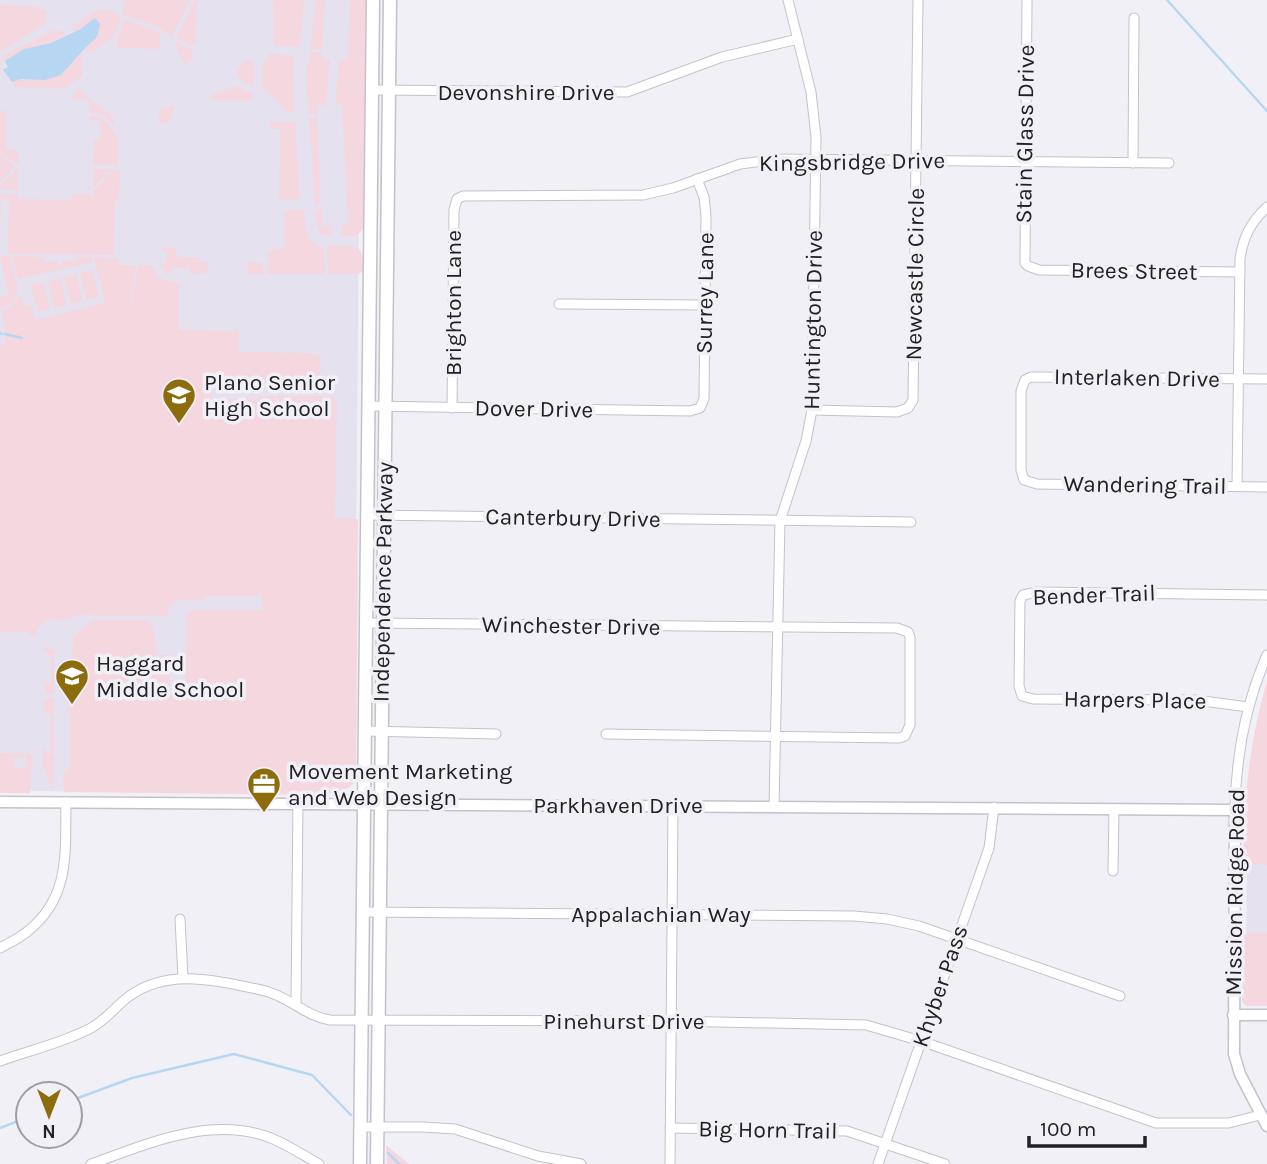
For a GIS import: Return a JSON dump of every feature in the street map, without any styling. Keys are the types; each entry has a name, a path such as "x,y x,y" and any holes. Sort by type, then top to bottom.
{"main road":[{"name":"Independence Parkway","path":"360,1164 373,0"},
{"name":"Independence Parkway","path":"377,1164 390,0"}],"street":[{"name":"Huntington Drive","path":"774,806 780,521 806,441 812,410 815,159 813,103 788,0"},
{"name":"Newcastle Circle","path":"812,410 897,412 912,405 918,0"},
{"name":"Stain Glass Drive","path":"1027,0 1024,257 1028,267"},
{"path":"1133,163 1134,18"},
{"name":"Devonshire Drive","path":"372,90 627,92 722,57 797,38"},
{"name":"Kingsbridge Drive","path":"457,199 472,195 643,195 740,164 761,161 815,159 1169,163"},
{"name":"Surrey Lane","path":"697,179 704,197 706,216 704,399 700,408"},
{"name":"Brighton Lane","path":"453,408 454,210 457,199"},
{"path":"1237,486 1240,272 1245,237 1267,207"},
{"name":"Brees Street","path":"1028,267 1039,270 1240,272"},
{"path":"559,304 706,305"},
{"name":"Interlaken Drive","path":"1024,480 1021,470 1021,391 1025,380 1038,377 1267,379"},
{"name":"Dover Drive","path":"368,406 690,411 700,408"},
{"name":"Wandering Trail","path":"1024,480 1037,484 1267,487"},
{"name":"Canterbury Drive","path":"367,515 911,522"},
{"name":"Bender Trail","path":"1022,696 1019,686 1019,608 1023,596 1029,593 1267,595"},
{"name":"Winchester Drive","path":"365,624 903,629 908,632 911,645 910,725 905,736 775,736"},
{"name":"Mission Ridge Road","path":"1267,655 1248,707 1237,763 1233,1015 1236,1061 1267,1126"},
{"name":"Harpers Place","path":"1022,696 1033,699 1196,700 1248,707"},
{"path":"365,732 496,734"},
{"path":"606,734 775,736"},
{"name":"Parkhaven Drive","path":"0,802 1235,810"},
{"path":"0,948 28,932 47,912 62,886 66,802"},
{"path":"296,1003 298,802"},
{"path":"670,1164 673,805"},
{"name":"Khyber Pass","path":"877,1164 989,848 994,807"},
{"path":"1113,871 1114,808"},
{"name":"Appalachian Way","path":"363,912 854,916 898,921 1119,996"},
{"path":"180,919 183,978"},
{"name":"Pinehurst Drive","path":"0,1061 89,1029 141,989 170,979 183,978 260,989 284,997 323,1019 854,1023 878,1027 921,1041 1156,1123 1229,1124 1260,1115"},
{"path":"1233,1015 1267,1015"},
{"path":"360,1127 423,1126 455,1129 538,1156 581,1164"},
{"name":"Big Horn Trail","path":"670,1128 834,1130 862,1134 945,1164"},
{"path":"91,1164 164,1138 212,1130 257,1134 294,1149 319,1164"}],"shaded area":[{"name":"Plano Senior High School","path":"0,0 361,0 354,776 143,792 0,791"},
{"path":"124,0 190,0 172,36 154,25 123,15"},
{"path":"197,0 194,46 177,37 194,1"},
{"path":"273,0 304,0 299,47 274,45"},
{"path":"316,0 325,0 322,49 310,49"},
{"path":"350,0 366,0 364,227 358,234 344,236 341,234 342,224 348,223 342,104 335,102 340,61 347,60"},
{"path":"0,5 39,7 46,10 46,23 0,52"},
{"path":"99,9 110,10 121,16 115,35 90,53 86,46 91,43 95,18 75,32 72,27"},
{"path":"125,19 160,33 160,49 117,48"},
{"path":"55,30 63,31 66,35 51,43 24,49 5,61 2,56"},
{"path":"176,43 194,51 194,58 185,65 175,45"},
{"path":"310,52 322,52 322,59 330,60 326,105 317,105 317,114 309,114 306,77"},
{"path":"271,53 293,56 294,112 288,112 262,87 262,65"},
{"path":"80,54 82,76 65,88 15,87 12,82 59,75"},
{"path":"244,60 251,61 255,66 253,87 237,77"},
{"path":"237,86 251,93 252,101 211,100 212,95"},
{"path":"78,87 94,103 112,115 115,127 102,114 90,113 88,99 70,100"},
{"path":"174,106 170,122 159,123 159,109"},
{"path":"0,111 6,111 6,149 19,152 18,164 0,153"},
{"path":"90,116 100,117 114,131 120,148 93,151 94,140 100,140 100,121 90,120"},
{"path":"317,117 321,204 315,205 309,118"},
{"path":"270,122 295,122 300,201 279,199 280,129 270,129"},
{"path":"118,149 118,165 93,165 93,152"},
{"path":"0,155 15,166 0,183"},
{"path":"18,168 18,190 0,189 0,186"},
{"path":"93,169 113,169 93,188"},
{"path":"115,169 120,171 119,200 115,200 114,255 8,254 9,198 1,199 0,243 0,194 18,194 18,199 72,200 73,194 91,194 93,200 93,191"},
{"path":"322,209 322,225 332,226 330,236 322,234 317,228 315,210"},
{"path":"284,210 303,210 308,238 324,250 323,274 267,274 269,250 284,248"},
{"path":"329,246 356,247 362,254 364,270 359,274 330,274 327,249"},
{"path":"161,248 175,248 177,257 200,257 199,262 208,262 207,273 191,274 190,268 172,268 171,274 165,272 160,264 166,264 167,251 161,251"},
{"path":"0,256 10,256 18,289 13,302 0,309 0,297 9,294"},
{"path":"12,256 44,257 44,261 57,261 58,264 62,264 62,261 75,261 76,257 92,257 93,262 18,279"},
{"path":"94,257 119,258 119,265 136,265 127,332 138,265 151,265 159,278 179,284 179,330 239,331 239,352 321,355 320,374 312,373 312,380 211,379 212,401 273,396 331,396 337,402 335,518 358,519 356,778 348,788 325,795 64,792 63,773 70,768 70,710 63,712 71,706 73,638 92,620 148,622 155,634 156,655 169,655 169,696 216,693 214,686 185,689 186,615 192,610 262,610 262,596 205,596 204,600 177,600 168,608 168,616 79,615 63,621 50,619 40,624 35,637 26,632 0,632 0,555 4,554 0,554 0,345 7,344 3,310 14,304 18,298 22,298 24,306 31,305 36,320 105,303"},
{"path":"263,263 263,275 248,274 247,264"},
{"path":"92,270 99,296 87,300 80,273"},
{"path":"76,274 83,301 71,304 64,277"},
{"path":"60,278 67,305 54,308 48,282"},
{"path":"43,282 50,309 38,312 31,286"},
{"path":"46,647 54,650 54,694 46,694 44,681 51,685 51,656 44,651"},
{"path":"1267,681 1267,865 1247,864 1243,860 1249,770"},
{"path":"46,698 54,698 54,753 50,751 51,715 44,711 43,701 46,701"},
{"path":"43,749 54,755 53,790 43,767"},
{"path":"0,753 25,753 25,757 14,758 15,768 25,768 27,753 32,755 30,793 0,793"},
{"path":"1247,809 1267,809 1267,1004 1246,1004"},
{"path":"1247,933 1267,933 1267,1006 1246,1006 1242,1002 1243,936"},
{"path":"386,1145 409,1164 387,1164"}],"water":[{"path":"95,18 100,24 97,37 61,75 45,80 21,79 12,82 3,70 8,67 5,61 24,49 51,43 79,30"}],"waterway":[{"path":"1167,0 1267,111"},
{"path":"5,334 22,338"},
{"path":"84,1096 132,1078 234,1054 312,1075 351,1115"},
{"path":"0,1128 14,1122"},
{"path":"388,1153 399,1164"}],"place":[{"name":"Plano Senior High School","path":"179,425"},
{"name":"Haggard Middle School","path":"72,706"},
{"name":"Movement Marketing and Web Design","path":"264,814"}]}
